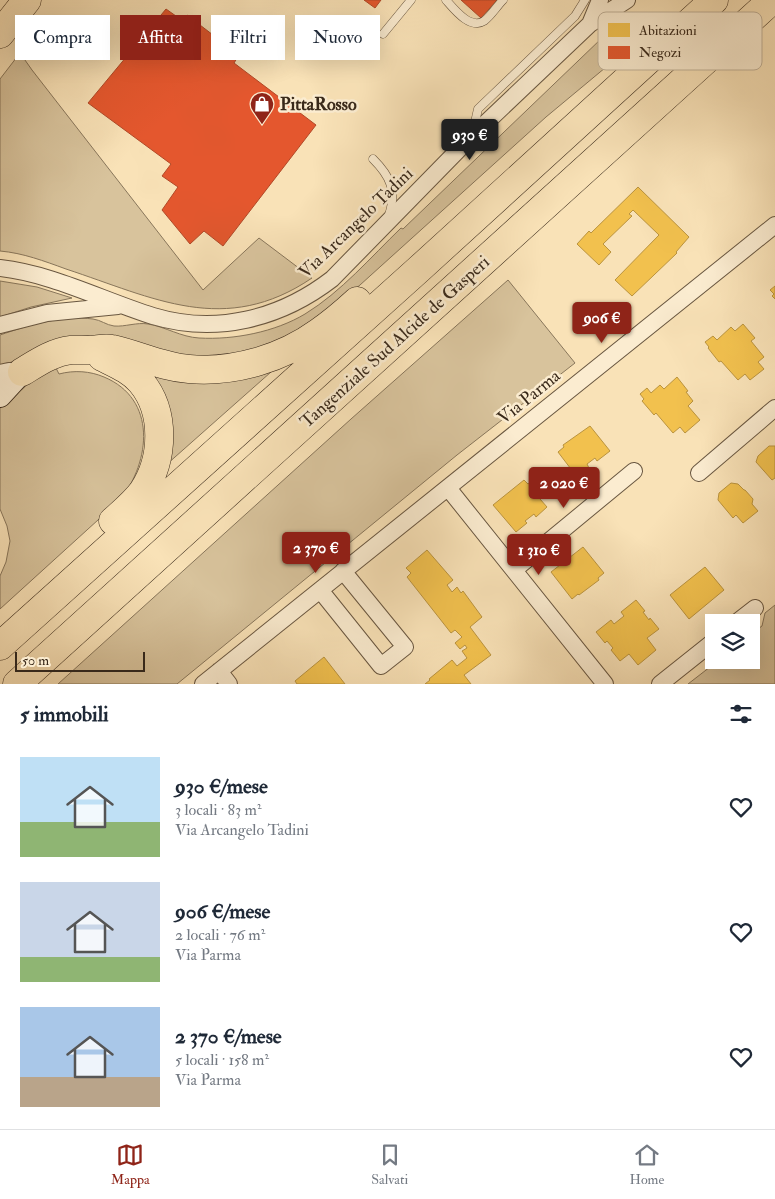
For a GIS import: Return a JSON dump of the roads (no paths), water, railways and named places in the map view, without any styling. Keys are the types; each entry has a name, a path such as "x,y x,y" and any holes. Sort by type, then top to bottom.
{"highway":[{"path":"0,34 26,0"},
{"path":"701,12 714,0"},
{"name":"Tangenziale Sud Alcide de Gasperi","path":"759,12 772,0"},
{"path":"0,646 637,70"},
{"name":"Tangenziale Sud Alcide de Gasperi","path":"17,684 695,70"},
{"path":"7,376 69,350 102,348 110,348 155,363 191,369 209,369 246,364 265,359 301,343 318,333 386,279 396,273 419,269"},
{"path":"35,615 60,578 81,552 136,500 148,480 156,459 159,436 158,424 148,392 132,374 91,350"}],"main road":[{"path":"0,396 7,376"}],"street":[{"name":"Via Arcangelo Tadini","path":"590,24 600,0"},
{"name":"Via Arcangelo Tadini","path":"608,12 627,0"},
{"name":"Via Arcangelo Tadini","path":"0,268 34,274 166,319 195,324 232,323 268,315 295,303 332,279 472,136 590,24 598,19"},
{"name":"Via Parma","path":"203,684 224,678 343,571 775,225"},
{"name":"Via Arcangelo Tadini","path":"0,325 47,313 124,305"},
{"path":"699,473 775,408"},
{"path":"514,570 634,471"},
{"path":"448,488 605,684"},
{"path":"320,590 381,666 404,647 343,571"},
{"path":"747,614 755,608"},
{"path":"660,684 705,648"}],"lane":[{"path":"384,34 411,0"},
{"path":"446,0 469,22 476,24 484,21 503,0"},
{"path":"472,136 478,109 575,16 585,0"},
{"path":"373,158 386,172 392,192 392,208 386,225"}],"place":[{"name":"PittaRosso","path":"262,125"}]}
